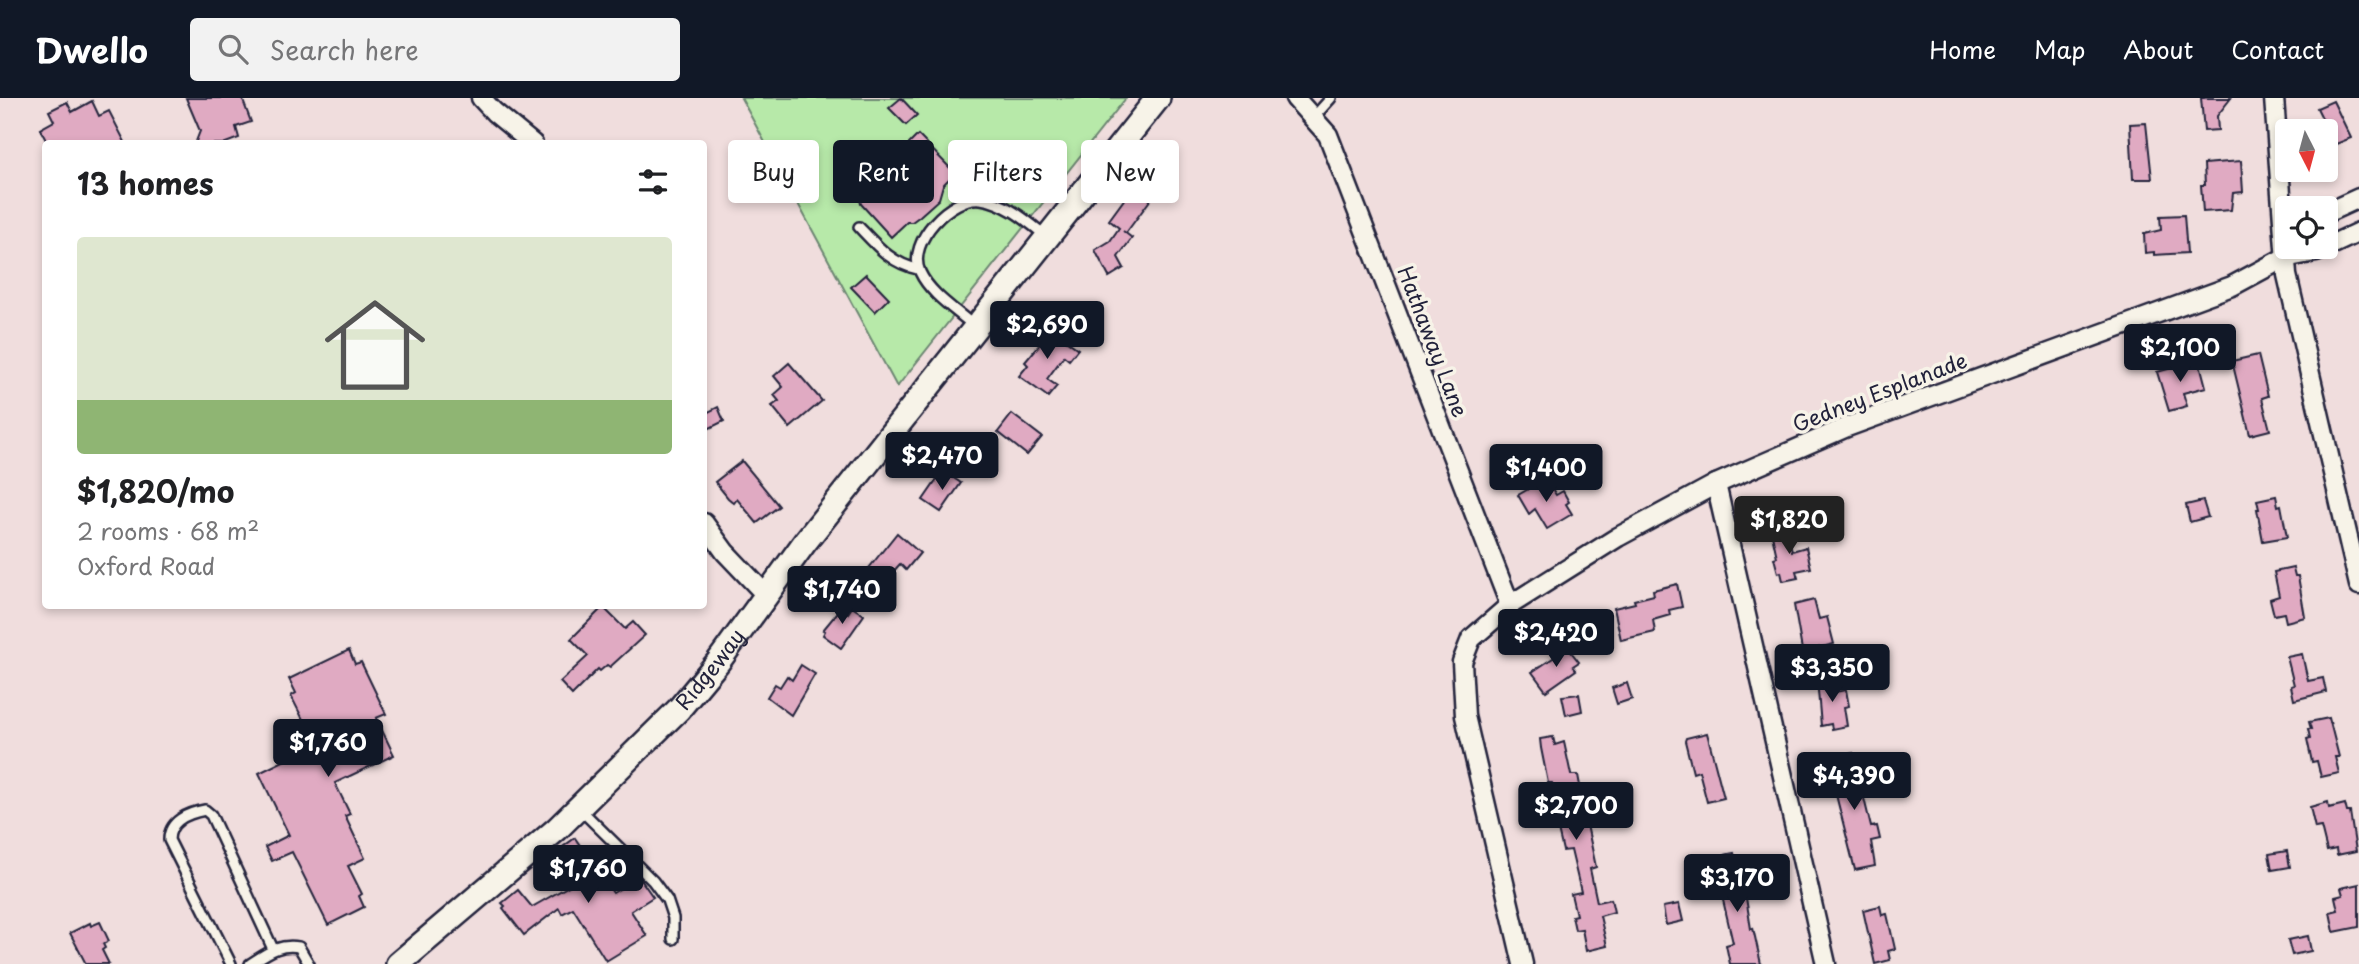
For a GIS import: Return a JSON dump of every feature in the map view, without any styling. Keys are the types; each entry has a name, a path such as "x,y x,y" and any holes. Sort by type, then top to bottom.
{"street":[{"path":"481,98 528,140"},
{"name":"Ridgeway","path":"398,964 557,829 679,709 805,542 1009,282 1048,238 1158,98"},
{"name":"Hathaway Lane","path":"1295,98 1328,135 1510,605"},
{"path":"2274,98 2282,196"},
{"path":"2338,208 2359,198"},
{"name":"Gedney Esplanade","path":"2338,242 2359,232"},
{"name":"Gedney Esplanade","path":"1510,605 1618,537 1716,484 1847,427 2232,286 2276,259"},
{"path":"2289,259 2359,585"},
{"path":"1716,484 1826,964"},
{"path":"707,527 725,552 766,595"},
{"path":"1510,605 1471,639 1462,662 1465,716 1523,964"}],"lane":[{"path":"1313,118 1331,98"},
{"path":"975,327 926,283 918,269 918,250 926,233 940,216 963,201 978,198 997,202 1048,238"},
{"path":"859,227 888,257 905,267 918,269"},
{"path":"579,807 653,881 667,900 673,918 673,939"},
{"path":"231,964 169,840 169,830 175,822 196,812 205,810 211,815 273,949"},
{"path":"250,964 279,946 299,947 309,964"}],"green space":[{"path":"741,98 1126,98 1093,140 1081,140 1081,155 1067,172 1067,140 948,140 948,203 1043,203 897,387 798,203 819,203 819,140 764,140"}],"building":[{"path":"186,98 242,98 251,122 236,127 239,138 197,140 200,131"},
{"path":"901,98 917,115 906,125 889,108"},
{"path":"2201,98 2231,98 2217,116 2218,130 2204,131"},
{"path":"92,101 99,116 109,111 124,140 46,140 40,129 54,121 49,111 67,102 72,112"},
{"path":"2333,101 2351,138 2338,143 2338,119 2322,119 2317,108"},
{"path":"2146,123 2152,179 2133,179 2130,124"},
{"path":"934,151 948,166 948,180 943,185 939,199 912,222 907,222 891,237 861,204 934,203"},
{"path":"2241,161 2243,192 2233,193 2231,210 2203,212 2201,185 2205,185 2204,164"},
{"path":"1121,203 1148,203 1126,233 1123,231 1132,238 1118,257 1124,268 1109,277 1095,250 1110,241 1119,228 1109,220"},
{"path":"2184,215 2187,253 2145,253 2144,234 2161,230 2160,216"},
{"path":"866,274 889,298 875,312 851,287"},
{"path":"1055,326 1070,338 1067,341 1078,349 1069,360 1064,356 1047,379 1057,386 1048,397 1019,376 1028,365 1025,362"},
{"path":"2258,355 2268,396 2262,398 2270,430 2250,435 2232,361"},
{"path":"789,363 822,401 790,428 772,406 779,401 774,395 783,387 774,376"},
{"path":"2191,363 2192,366 2200,364 2206,387 2183,393 2187,406 2169,411 2157,372"},
{"path":"718,407 724,421 707,430 707,412"},
{"path":"1012,414 1042,437 1027,455 998,432"},
{"path":"742,461 779,506 757,523 737,499 734,503 715,482"},
{"path":"943,471 961,483 941,512 923,500"},
{"path":"1546,479 1556,495 1563,491 1572,514 1547,529 1535,509 1529,514 1518,495"},
{"path":"2276,496 2278,506 2281,505 2287,537 2263,541 2257,500"},
{"path":"2203,501 2208,517 2190,522 2186,505"},
{"path":"1786,527 1792,551 1806,547 1811,568 1796,571 1798,578 1783,581 1774,558 1777,557 1771,530"},
{"path":"897,533 920,553 906,570 900,564 876,591 861,578"},
{"path":"2293,568 2295,576 2298,576 2305,617 2286,622 2284,613 2274,615 2270,599 2279,596 2274,572"},
{"path":"1677,584 1682,607 1669,610 1670,615 1653,620 1655,632 1621,640 1614,608 1654,595 1653,590"},
{"path":"1814,600 1819,619 1827,617 1834,644 1805,651 1802,650 1794,605"},
{"path":"852,607 864,615 841,648 823,635 823,630 841,608 848,613"},
{"path":"601,609 605,609 625,629 633,622 645,635 610,667 607,665 600,671 598,669 572,695 560,682 588,656 571,639"},
{"path":"1568,648 1579,662 1573,666 1576,670 1546,691 1532,672"},
{"path":"349,650 355,664 361,662 386,714 376,718 394,755 335,783 350,814 345,816 365,858 348,866 362,894 359,896 364,907 328,925 292,852 272,861 265,847 289,835 259,773 316,745 291,696 296,693 289,679"},
{"path":"2302,654 2308,681 2323,678 2326,692 2294,700 2291,686 2294,685 2287,657"},
{"path":"801,665 815,674 791,715 767,697 775,684 780,687 787,676 792,680"},
{"path":"1831,676 1834,692 1846,690 1849,706 1844,707 1847,726 1832,729 1831,724 1821,726 1817,679"},
{"path":"1627,683 1632,699 1617,704 1612,688"},
{"path":"1579,694 1582,711 1566,715 1562,696"},
{"path":"2329,718 2339,757 2335,757 2339,773 2321,777 2317,761 2312,762 2307,739 2310,738 2308,729 2311,729 2309,722"},
{"path":"1707,733 1724,798 1707,802 1699,771 1693,773 1685,741 1686,738"},
{"path":"1553,737 1555,745 1564,742 1571,775 1578,775 1584,807 1590,805 1594,823 1587,825 1596,867 1590,869 1597,902 1611,899 1614,912 1600,916 1607,946 1586,951 1582,929 1575,930 1572,916 1576,915 1571,894 1581,892 1571,850 1563,851 1556,821 1559,820 1552,783 1548,783 1541,748 1540,739"},
{"path":"1853,753 1871,827 1877,826 1880,839 1871,841 1875,866 1855,870 1833,783 1836,782 1830,759"},
{"path":"2328,802 2329,808 2345,804 2347,812 2350,812 2356,851 2337,855 2336,849 2327,851 2321,827 2315,828 2310,807"},
{"path":"575,838 613,893 639,877 653,897 631,911 647,936 606,961 573,908 562,914 559,908 524,935 503,908 505,906 502,903 518,890 532,907 574,883 562,867 565,865 556,852"},
{"path":"2287,851 2290,867 2272,870 2269,854"},
{"path":"1734,853 1740,880 1743,879 1751,929 1753,928 1761,964 1730,964 1726,945 1733,943 1716,870 1722,868 1719,856"},
{"path":"2359,884 2359,927 2334,932 2330,912 2338,910 2335,897 2343,895 2341,888"},
{"path":"1679,904 1683,921 1666,925 1663,907"},
{"path":"1880,906 1882,915 1887,914 1895,949 1888,951 1890,960 1875,964 1863,910"},
{"path":"100,922 109,941 103,944 105,948 102,950 109,964 86,964 70,933 90,923 91,926"},
{"path":"2308,936 2311,951 2292,955 2288,940"}]}
